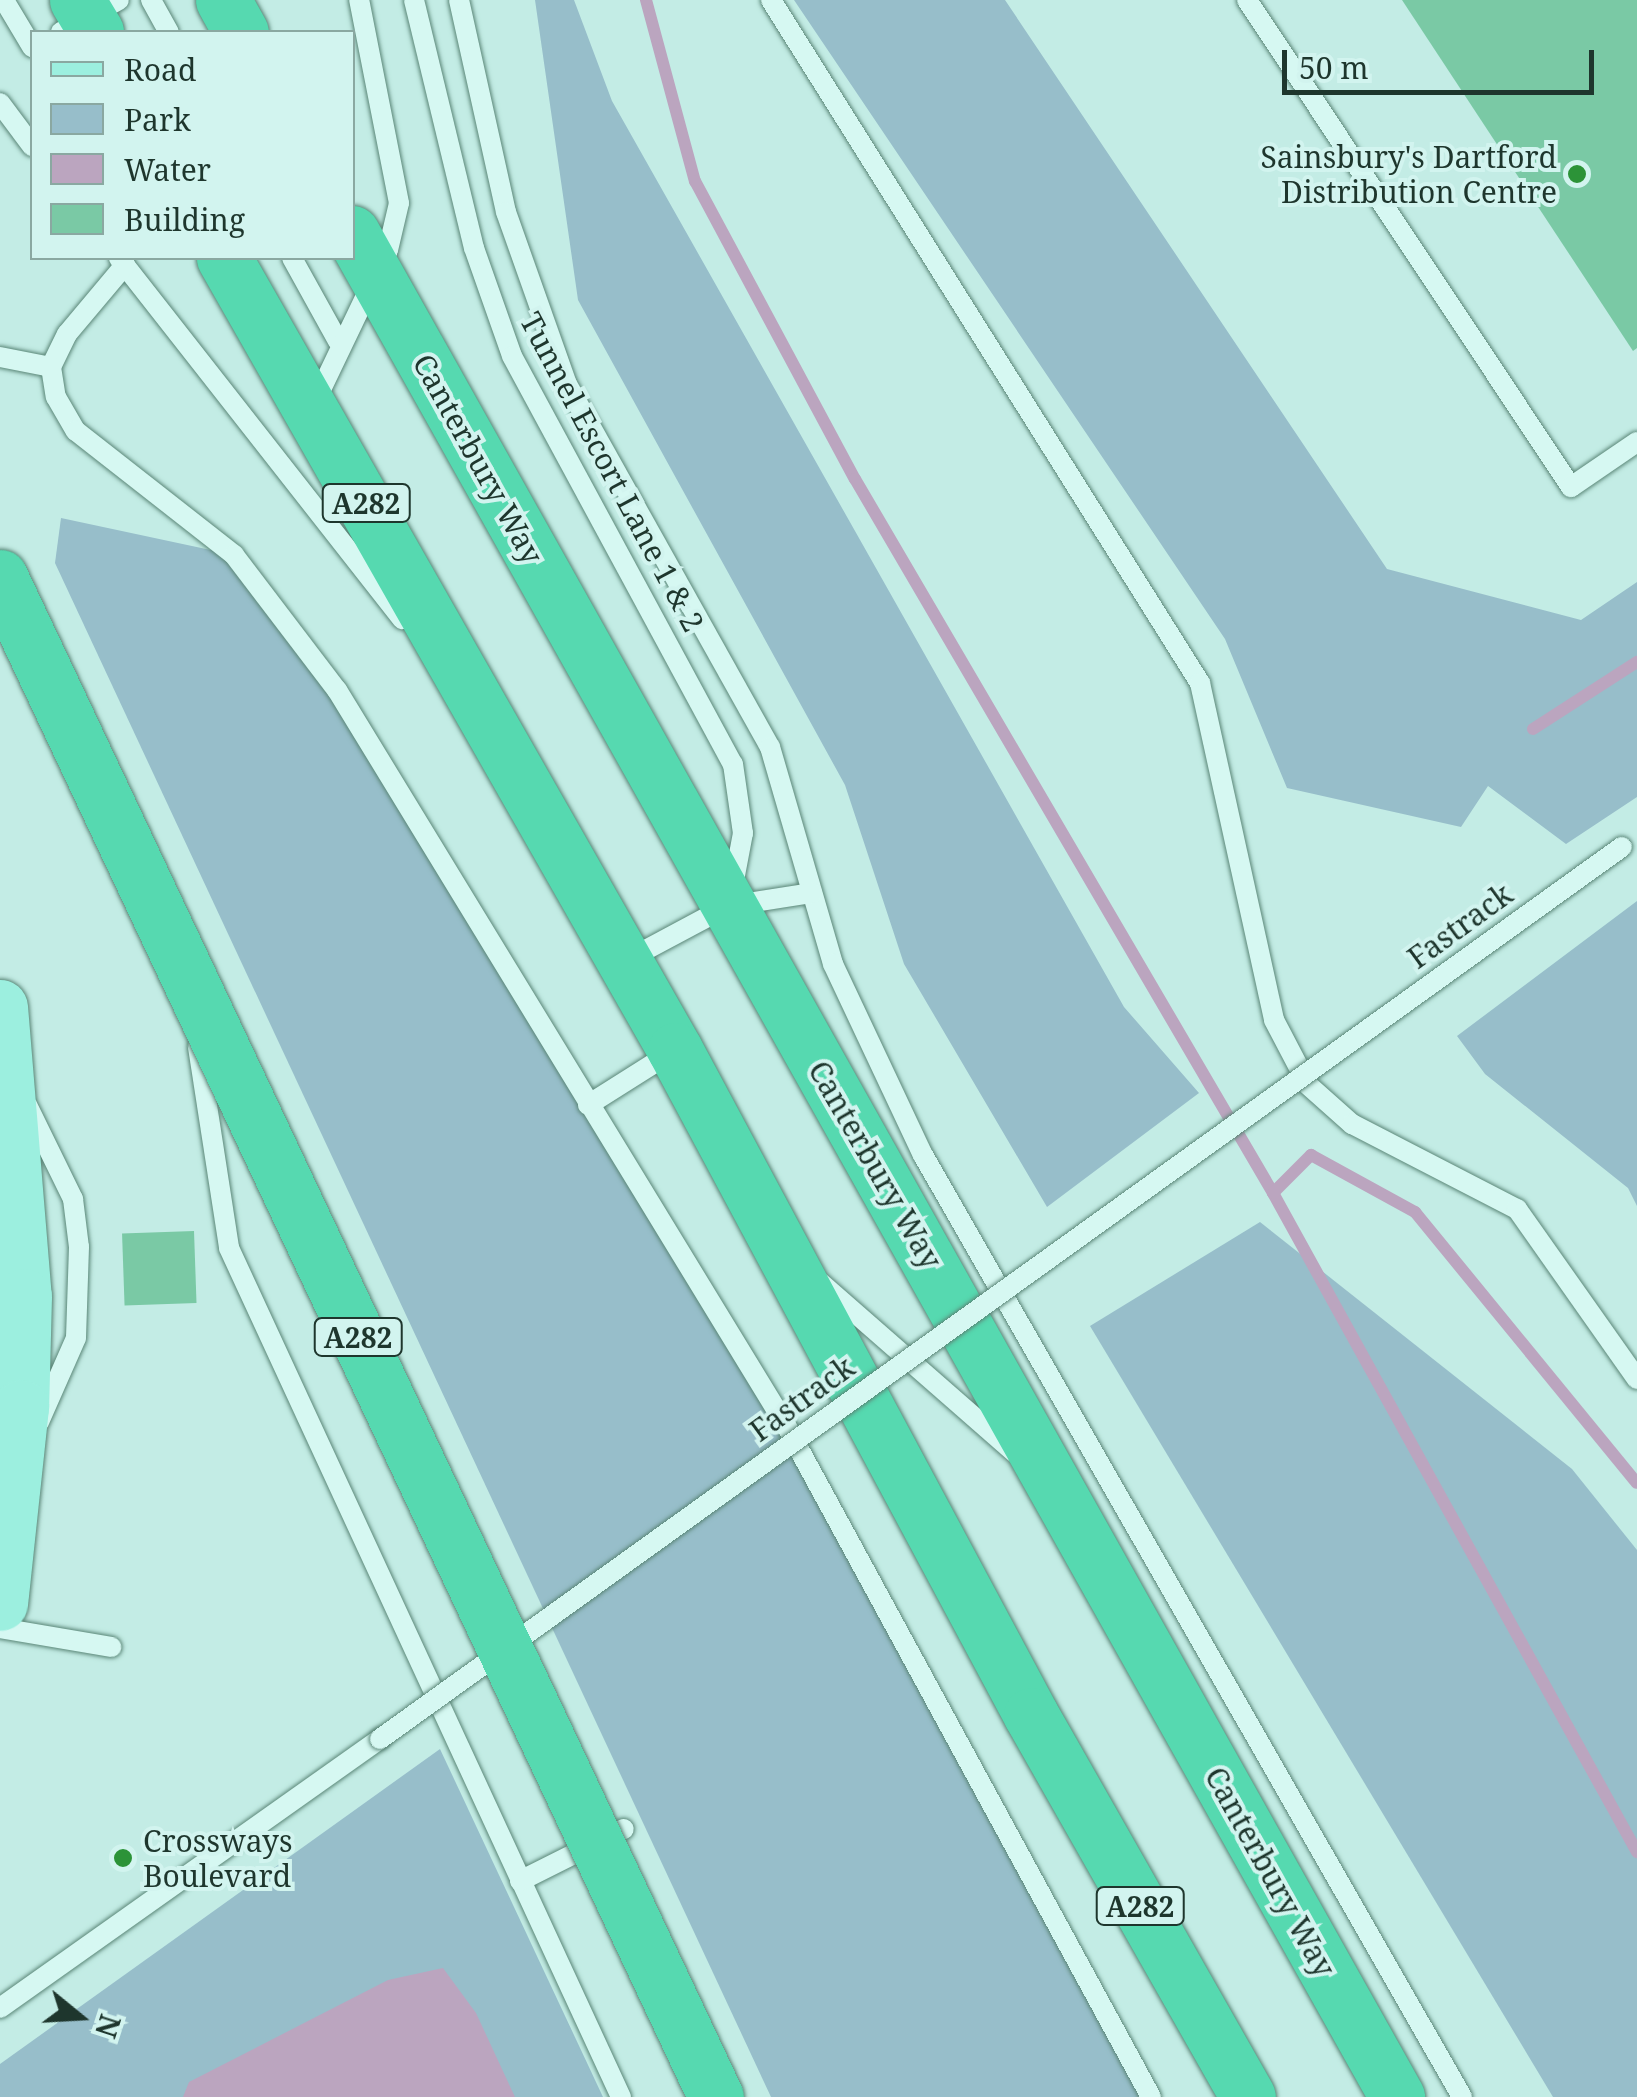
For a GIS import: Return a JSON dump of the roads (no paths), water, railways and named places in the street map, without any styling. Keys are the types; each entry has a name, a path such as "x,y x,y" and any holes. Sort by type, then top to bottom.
{"highway":[{"path":"223,0 240,30"},
{"name":"Canterbury Way","path":"364,254 728,906 1064,1496 1397,2097"},
{"name":"A282","path":"225,260 675,1050 778,1245 1248,2097"},
{"name":"A282","path":"0,576 716,2097"}],"main road":[{"path":"0,1007 9,1067 24,1276 16,1475 0,1603"}],"lane":[{"path":"4,0 30,44"},
{"path":"151,0 168,30"},
{"path":"312,410 364,254 395,228 399,180 359,0"},
{"name":"Tunnel Escort Lane 1 & 2","path":"414,0 474,248 512,356 734,764 743,833 728,906"},
{"path":"459,0 506,212 567,384 776,760 832,964 923,1155 1462,2097"},
{"path":"771,0 1200,682 1274,1020 1308,1086 1352,1124 1518,1209 1637,1379"},
{"path":"1248,0 1571,488 1637,442"},
{"path":"0,103 30,143"},
{"path":"505,750 122,260 68,334 52,368 56,397 76,430 234,555 283,610 788,1430 1150,2097"},
{"path":"293,260 338,340"},
{"path":"0,357 52,368"},
{"path":"0,608 197,1042 228,1248 621,2097"},
{"name":"Fastrack","path":"0,2008 1630,841"},
{"path":"624,962 728,906 812,893"},
{"path":"588,1105 675,1050"},
{"path":"778,1245 1064,1496"},
{"path":"0,1628 111,1647"},
{"path":"520,1881 624,1828"}],"water":[{"path":"443,1968 476,2013 515,2097 183,2097 189,2082 388,1980"}],"waterway":[{"path":"646,0 695,181 855,479 1273,1193 1637,1852"},
{"path":"1533,729 1637,662"},
{"path":"1273,1193 1311,1155 1415,1212 1637,1483"}],"place":[{"name":"Sainsbury's Dartford Distribution Centre","path":"1577,174"},
{"name":"Crossways Boulevard","path":"123,1858"}]}
